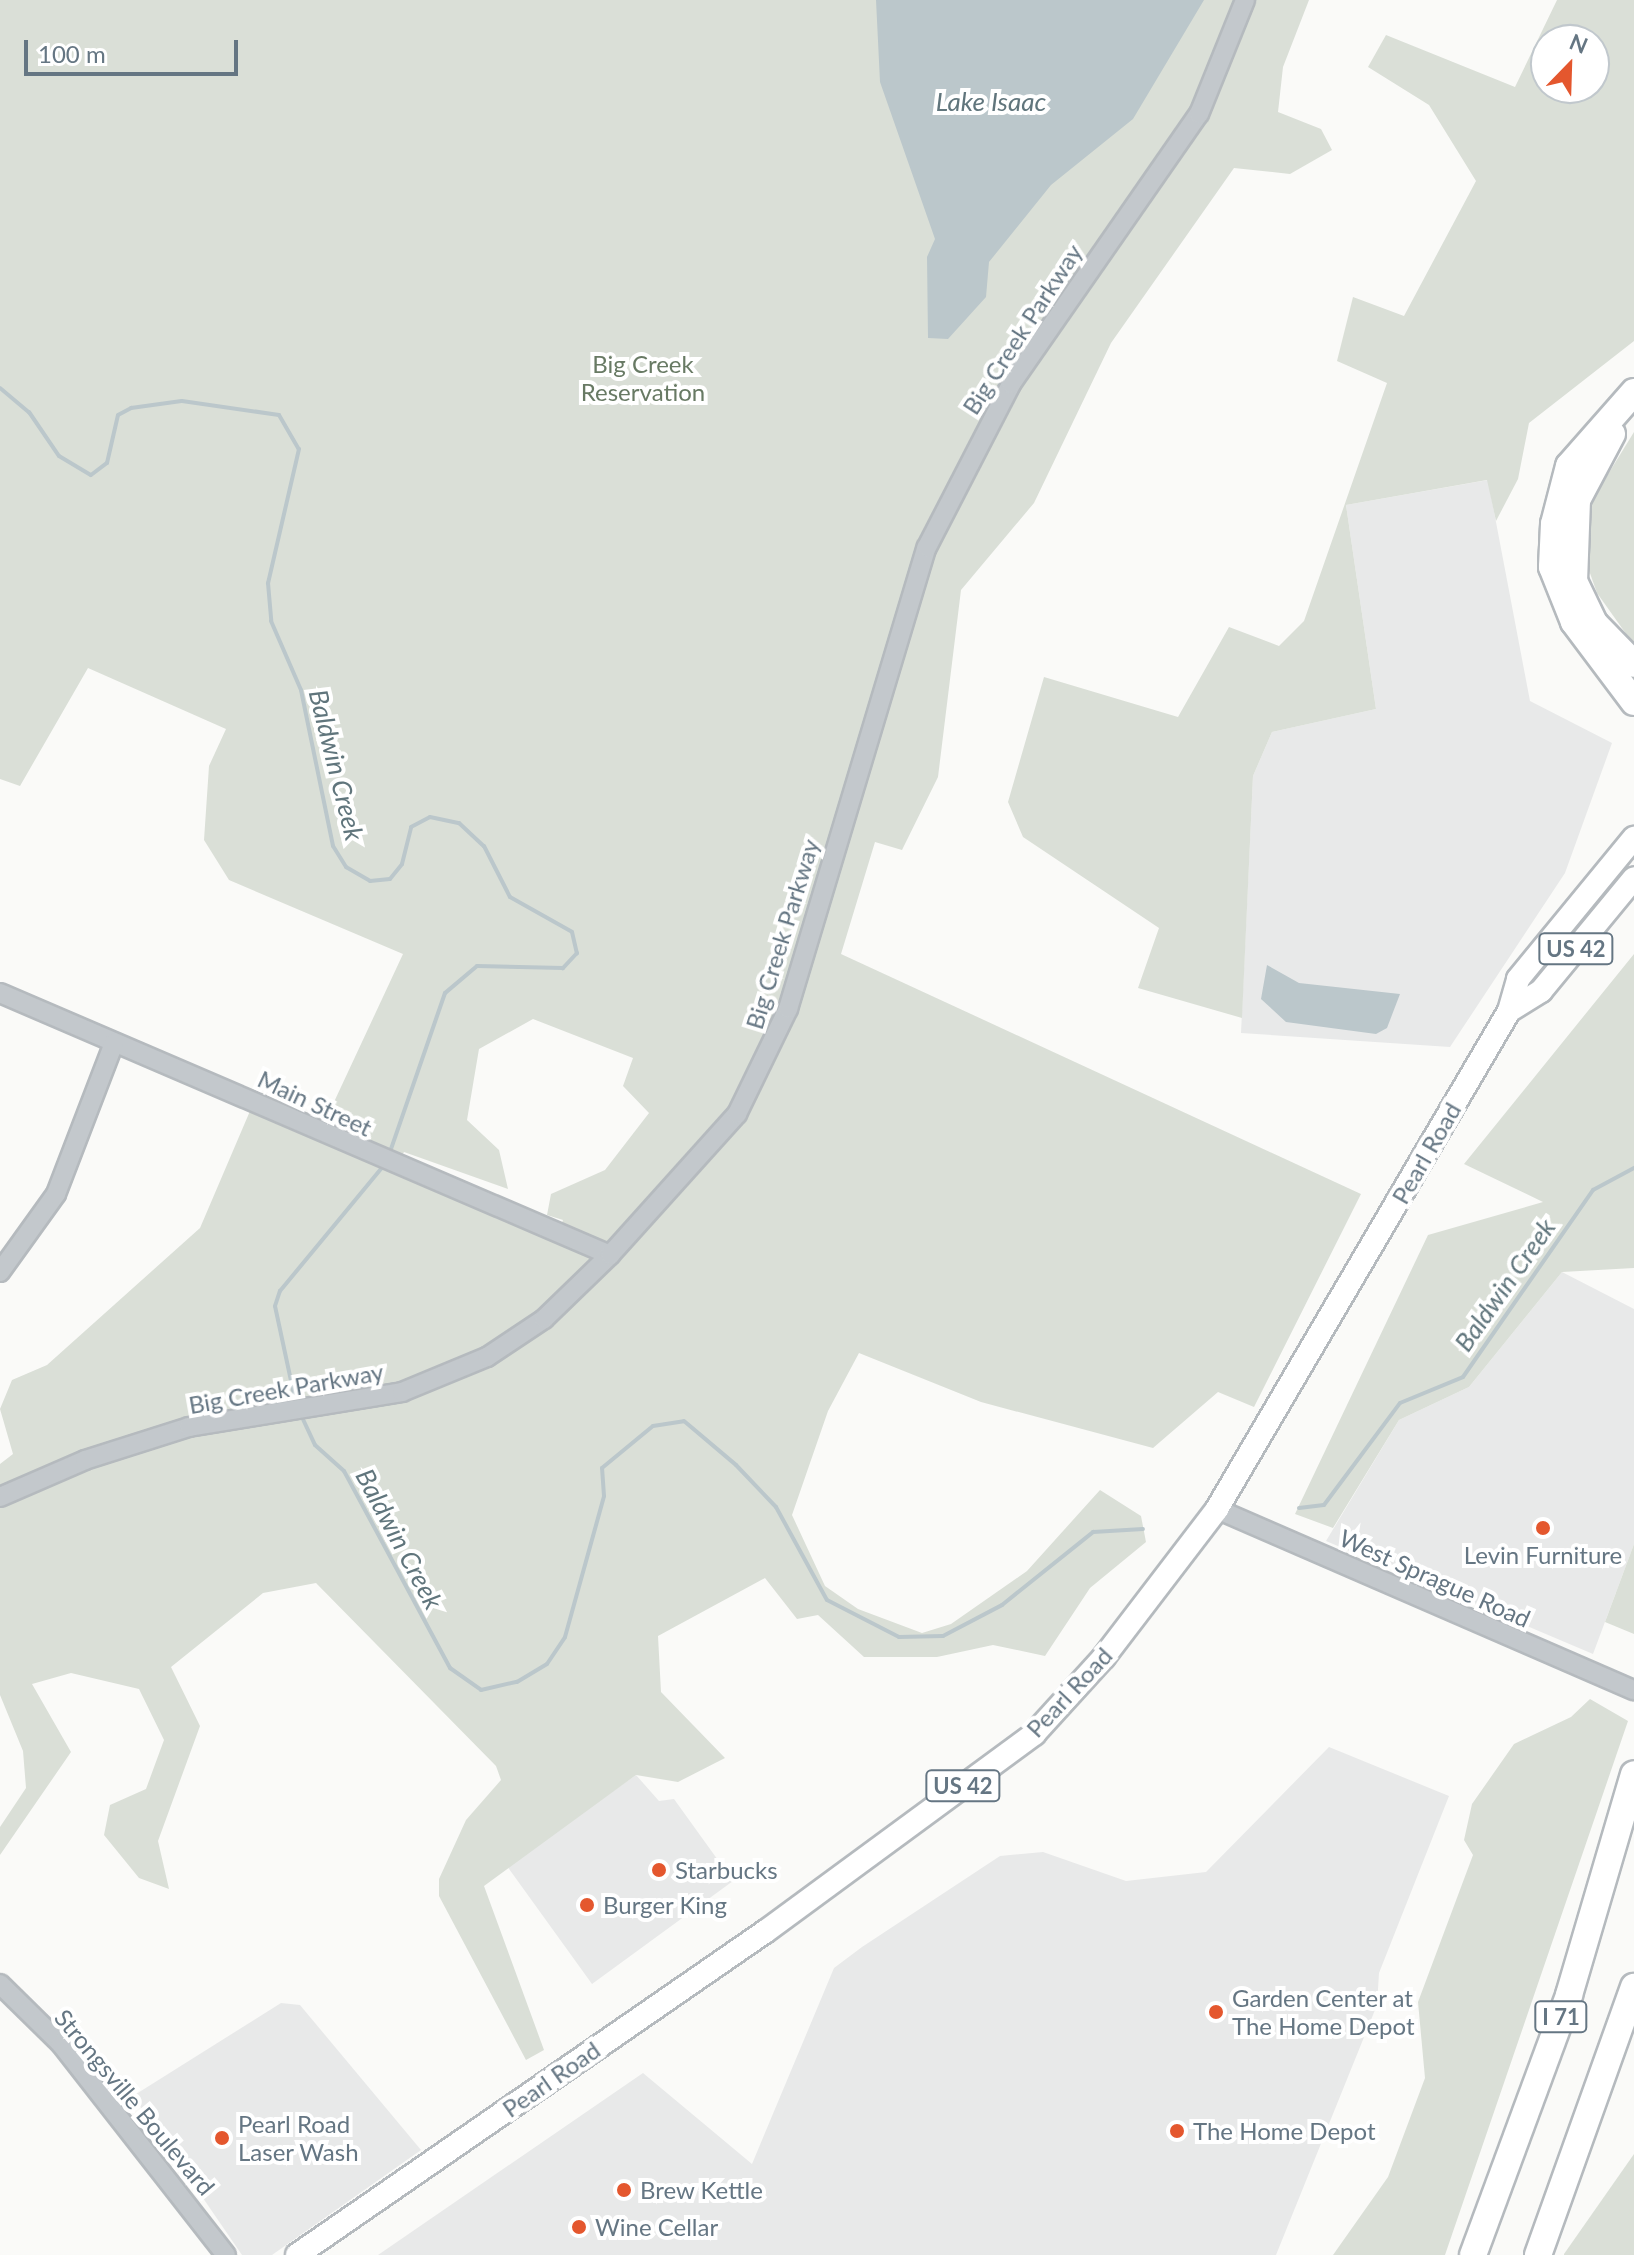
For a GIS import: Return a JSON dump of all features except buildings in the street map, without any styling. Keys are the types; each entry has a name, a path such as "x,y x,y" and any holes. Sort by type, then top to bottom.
{"highway":[{"path":"1634,392 1569,466 1554,524 1552,567 1574,622 1634,702"},
{"path":"1634,416 1614,431 1590,470 1574,526 1574,581 1584,605 1634,664"},
{"name":"I 71","path":"1473,2255 1569,1995 1634,1774"},
{"name":"I 71","path":"1538,2255 1634,1987"}],"main road":[{"name":"Pearl Road","path":"297,2255 766,1931 1034,1734 1104,1657 1217,1509 1509,1011 1518,979 1634,838"},
{"name":"Pearl Road","path":"1509,1011 1541,991 1634,878"}],"street":[{"name":"Big Creek Parkway","path":"0,1497 85,1460 189,1427 279,1417 402,1392 487,1357 544,1319 610,1255 755,1087 788,1009 927,547 1011,384 1199,114 1245,0"},
{"name":"Main Street","path":"0,993 413,1175 610,1255"},
{"path":"0,1272 56,1194 114,1043"},
{"name":"West Sprague Road","path":"1217,1509 1634,1690"},
{"name":"Strongsville Boulevard","path":"0,1984 61,2044 226,2255"}],"shaded area":[{"path":"1488,480 1530,701 1612,743 1565,873 1450,1047 1241,1033 1253,776 1272,732 1376,709 1346,505"},
{"path":"1562,1272 1634,1309 1634,1544 1593,1654 1326,1541 1399,1420 1469,1387"},
{"path":"1329,1747 1449,1796 1379,1973 1377,2005 1276,2255 378,2255 643,2073 752,2164 834,1968 862,1947 1000,1856 1043,1852 1126,1881 1206,1872"},
{"path":"636,1775 659,1801 674,1799 733,1881 592,1984 507,1866"},
{"path":"281,2003 300,2005 421,2150 272,2255 242,2255 133,2096"}],"green space":[{"name":"Big Creek Reservation","path":"0,0 1309,0 1283,67 1278,112 1321,129 1332,150 1290,174 1234,168 1111,343 1034,503 961,590 938,777 902,850 875,842 841,954 1361,1194 1254,1407 1218,1392 1153,1448 981,1402 859,1353 828,1411 792,1515 825,1586 858,1609 922,1633 951,1624 1027,1571 1100,1490 1141,1516 1146,1542 1090,1588 1045,1656 993,1645 937,1657 864,1657 818,1615 797,1619 765,1578 658,1636 661,1692 725,1758 678,1782 636,1775 484,1886 544,2050 526,2060 439,1896 439,1879 466,1820 501,1780 496,1766 316,1583 263,1593 171,1667 200,1726 158,1841 169,1889 139,1878 104,1835 110,1805 146,1789 164,1740 139,1689 71,1673 32,1684 71,1752 0,1855 0,1827 26,1788 23,1751 0,1695 0,1464 13,1454 0,1409 12,1380 47,1365 200,1228 253,1104 320,1132 403,954 229,880 204,840 209,766 226,729 88,668 20,786 0,779","holes":["533,1019 633,1058 623,1086 649,1113 605,1170 551,1194 547,1215 563,1220 558,1233 397,1164 404,1152 508,1189 499,1150 467,1120 479,1049"]},
{"path":"1557,0 1634,0 1634,341 1529,423 1518,479 1496,521 1487,480 1346,505 1376,709 1272,732 1253,776 1242,1018 1138,988 1159,928 1023,837 1008,802 1044,677 1178,717 1229,627 1279,646 1304,621 1387,383 1337,361 1353,297 1404,316 1476,181 1429,105 1368,67 1386,35 1515,87 1530,56 1530,104 1610,104 1610,24 1545,24"},
{"path":"1634,432 1634,645 1597,593 1586,562 1586,510"},
{"path":"1634,954 1634,1268 1562,1272 1469,1387 1399,1420 1333,1528 1295,1514 1428,1235 1543,1202 1464,1164"},
{"path":"1634,1544 1634,1634 1605,1622"},
{"path":"1590,1699 1628,1721 1445,2255 1333,2255 1388,2177 1425,2078 1418,2002 1473,1855 1464,1840 1472,1804 1514,1744 1571,1717"},
{"path":"1634,2154 1634,2255 1564,2255 1564,2254"}],"water":[{"name":"Lake Isaac","path":"876,0 1204,0 1133,119 1051,185 989,262 986,297 948,339 928,338 927,257 935,239 880,82"},
{"path":"1267,965 1299,983 1400,994 1387,1028 1376,1034 1286,1022 1261,999"}],"waterway":[{"name":"Baldwin Creek","path":"0,388 29,412 59,456 91,475 107,463 118,415 131,408 182,401 279,415 299,449 268,583 271,621 301,690 333,846 346,867 370,881 390,879 402,864 411,827 430,817 459,823 484,846 510,897 572,932 577,953 563,968 477,966 445,993 389,1155"},
{"name":"Baldwin Creek","path":"296,1404 275,1306 280,1291 386,1163"},
{"name":"Baldwin Creek","path":"1299,1508 1324,1505 1400,1403 1463,1377 1593,1190 1634,1168"},
{"name":"Baldwin Creek","path":"301,1415 315,1445 344,1471 450,1668 481,1690 517,1682 547,1664 565,1637 604,1496 602,1468 653,1426 684,1421 736,1465 776,1507 827,1600 899,1637 943,1636 1002,1605 1093,1532 1143,1529"}],"place":[{"name":"Levin Furniture","path":"1543,1528"},
{"name":"Starbucks","path":"659,1870"},
{"name":"Burger King","path":"587,1905"},
{"name":"Garden Center at The Home Depot","path":"1216,2012"},
{"name":"The Home Depot","path":"1177,2131"},
{"name":"Pearl Road Laser Wash","path":"222,2138"},
{"name":"Brew Kettle","path":"624,2190"},
{"name":"Wine Cellar","path":"579,2227"}]}
